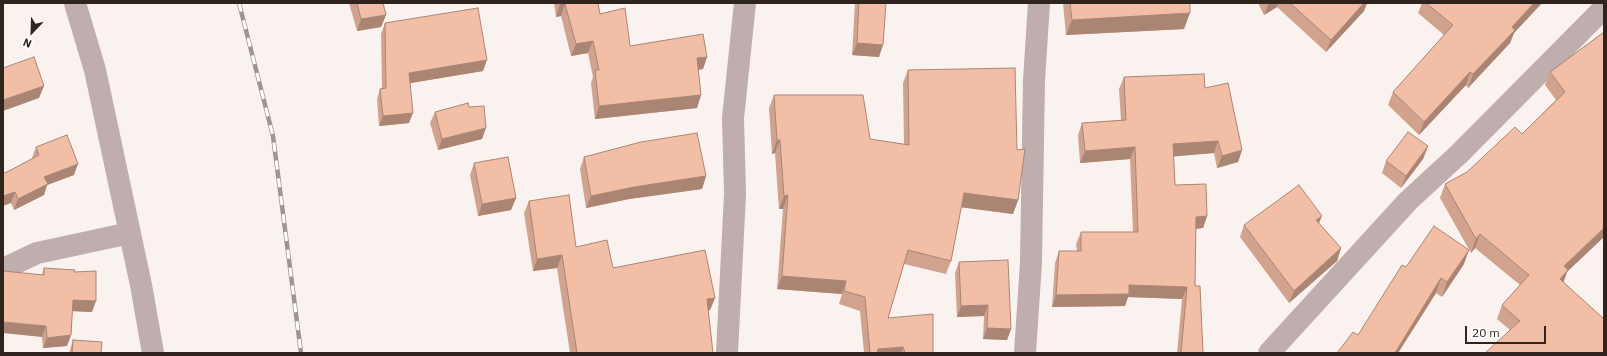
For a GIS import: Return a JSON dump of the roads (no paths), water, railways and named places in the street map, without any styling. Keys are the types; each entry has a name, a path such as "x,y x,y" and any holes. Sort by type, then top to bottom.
{"street":[{"path":"75,3 95,70 150,326 153,353"},
{"path":"727,353 735,194 733,118 745,3"},
{"path":"1025,353 1031,262 1034,80 1039,3"},
{"path":"1269,353 1408,201 1459,154 1604,8"},
{"path":"3,269 37,254 130,233"}],"railway":[{"path":"239,3 273,136 301,353"}]}
